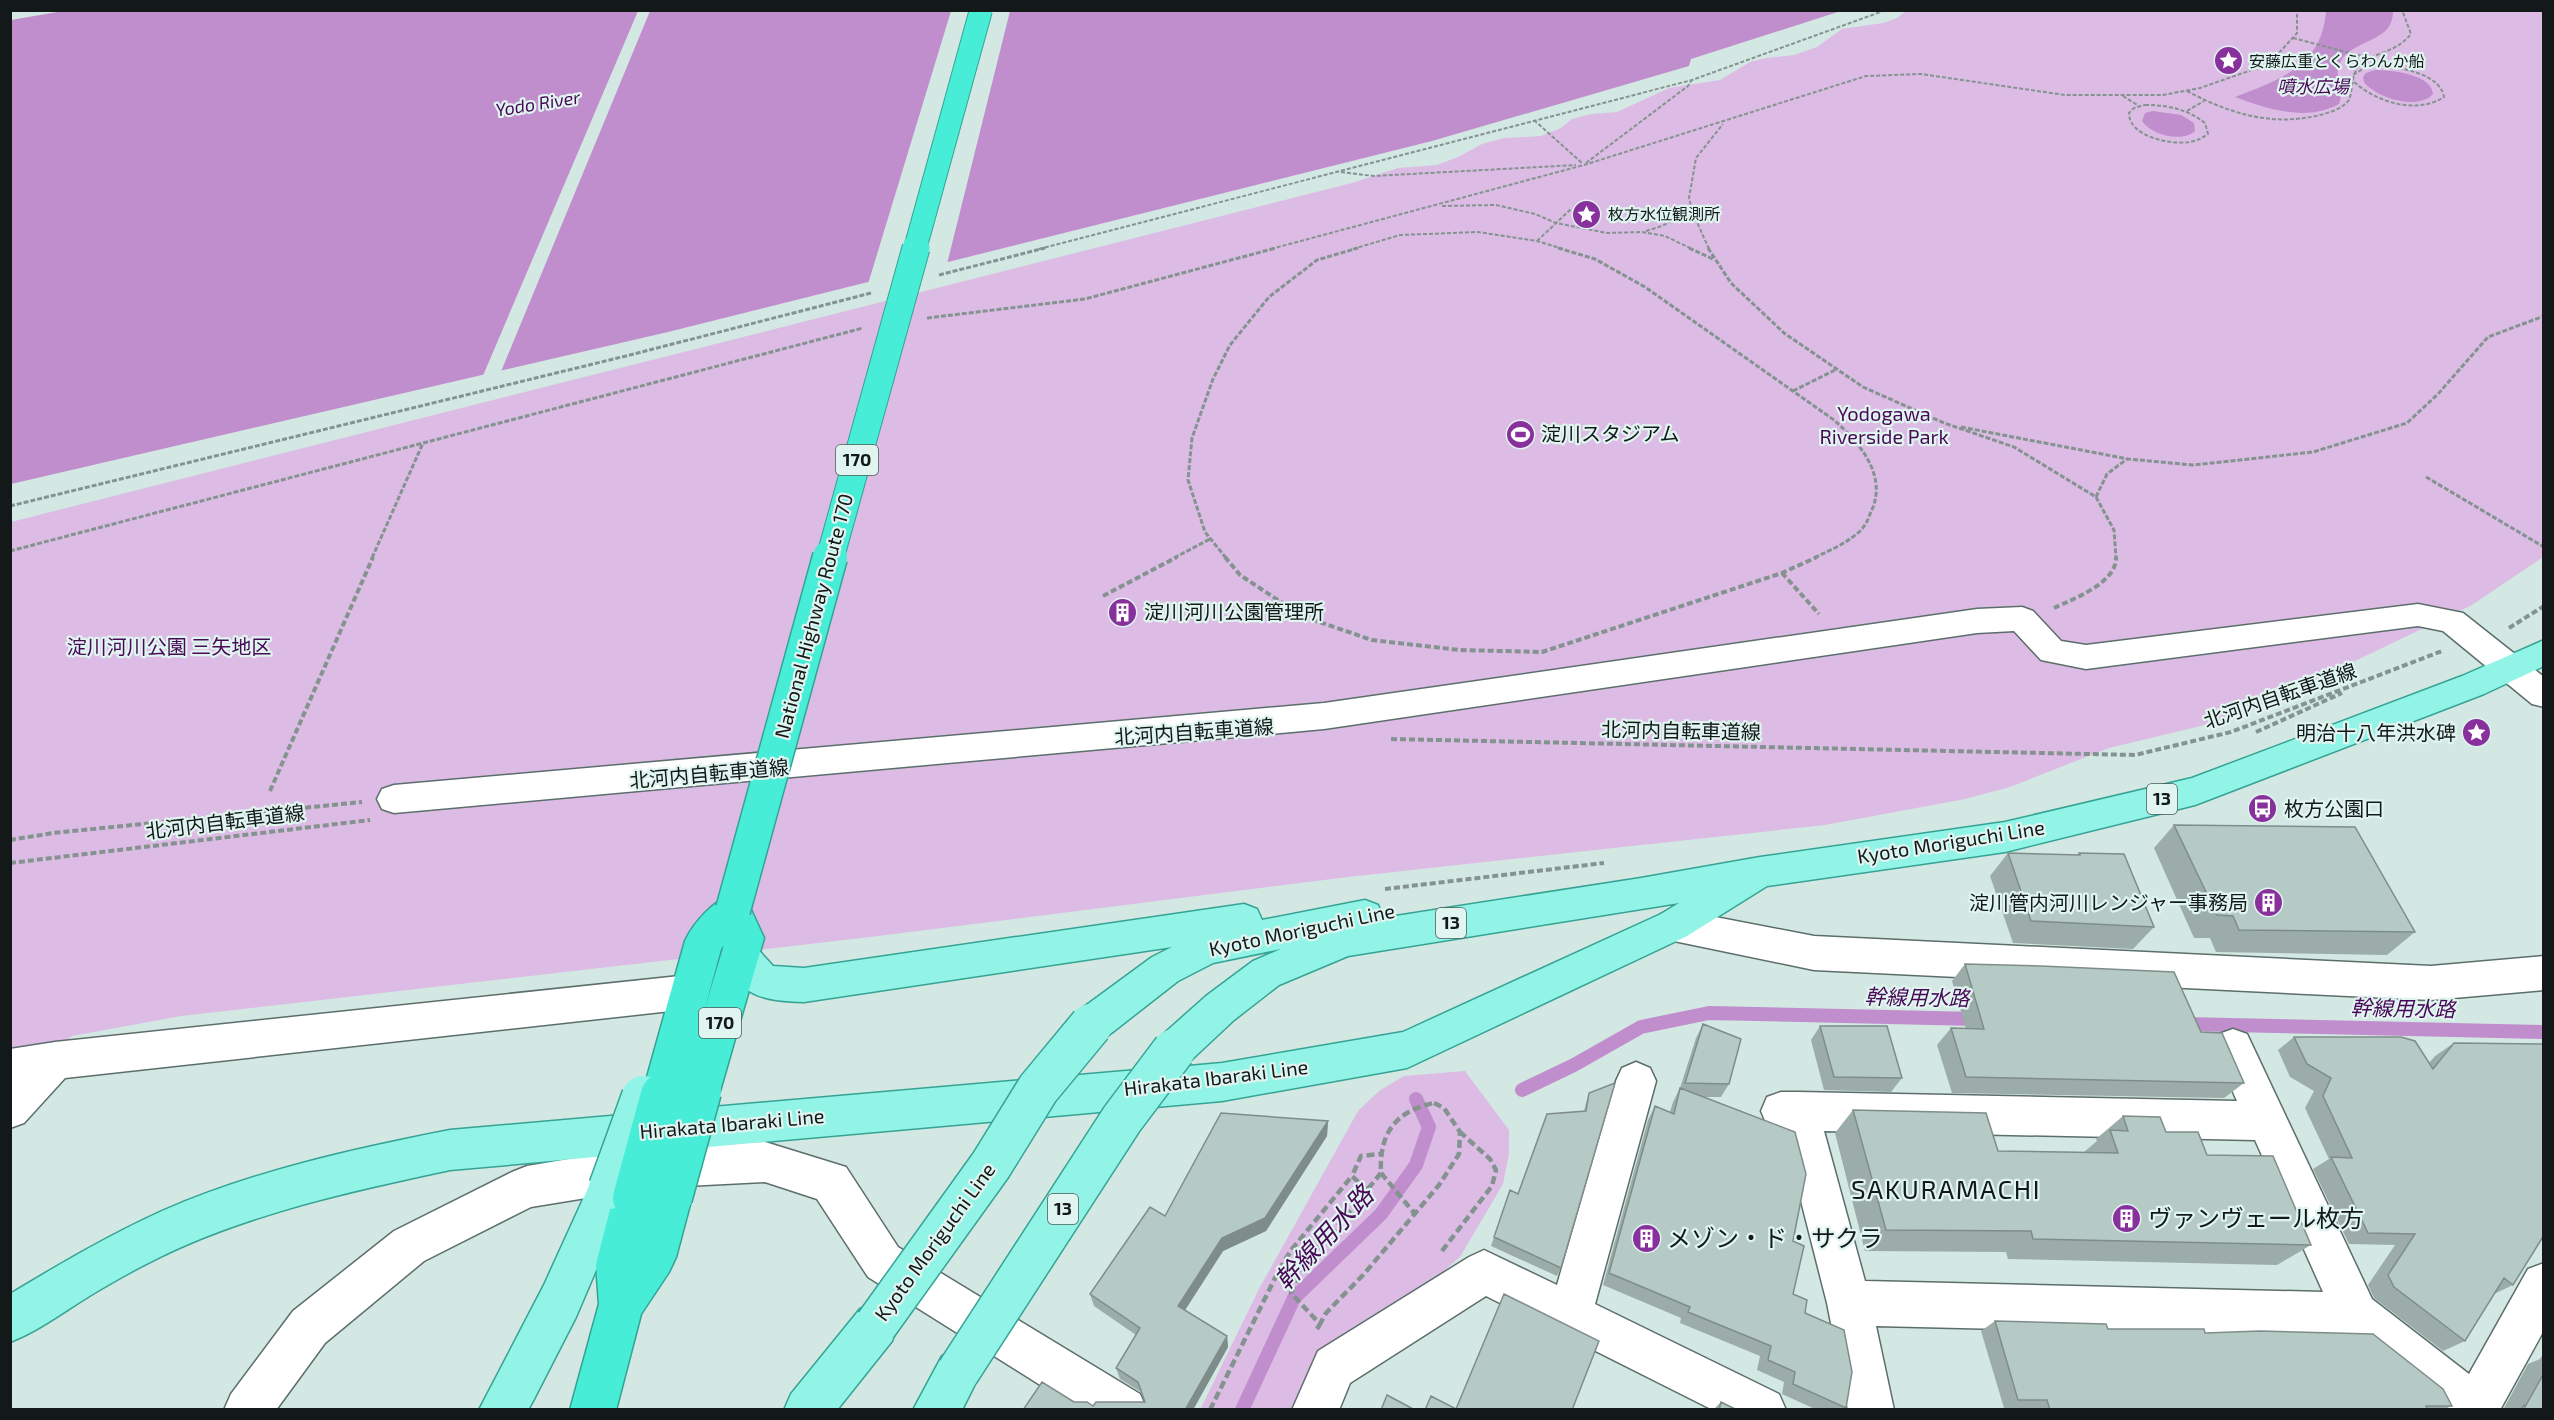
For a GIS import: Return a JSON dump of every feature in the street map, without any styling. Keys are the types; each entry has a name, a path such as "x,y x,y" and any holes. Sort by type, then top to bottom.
{"highway":[{"name":"National Highway Route 170","path":"668,1090 740,934 981,10"},
{"name":"National Highway Route 170","path":"593,1410 621,1304 654,1257 638,1195 668,1090 688,992 704,942 740,934"}],"main road":[{"name":"Kyoto Moriguchi Line","path":"936,1410 958,1372 1122,1119 1174,1050 1220,1008 1266,973 1345,940 1641,894 1760,872 2005,837 2195,791 2474,685 2544,652"},
{"name":"Kyoto Moriguchi Line","path":"807,1410 876,1324 991,1165 1038,1089 1091,1025 1165,969 1208,948 1390,900 1640,875 1760,872"},
{"name":"Hirakata Ibaraki Line","path":"10,1320 87,1272 176,1227 268,1194 377,1165 450,1150 1222,1082 1407,1050 1674,925 1760,872"},
{"path":"740,934 752,975 767,984 804,985 1390,900"},
{"path":"502,1410 525,1373 570,1281 638,1195"}],"street":[{"path":"385,809 1324,716 1977,621 2022,619 2052,652 2086,657 2418,615 2452,621 2544,695"},
{"path":"1674,925 1814,953 2431,983 2544,973"},
{"path":"10,1068 55,1061 688,992"},
{"path":"2234,1047 2356,1315 2474,1409 2544,1284"},
{"path":"10,1109 55,1061"},
{"path":"1570,1315 1636,1081"},
{"path":"1872,1410 1849,1303 1790,1111 2268,1121"},
{"path":"247,1410 309,1327 409,1246 527,1187 647,1167 765,1162 831,1182 883,1262 1124,1410"},
{"path":"1315,1410 1335,1367 1484,1272 1763,1410"},
{"path":"1849,1303 2356,1315"}],"path":[{"path":"932,277 1692,80 1886,10"},
{"path":"924,318 1085,299 1584,165 1866,76 1921,74 2065,95 2163,95 2187,91 2269,64 2297,33 2297,10"},
{"path":"2187,91 2223,110 2250,117 2283,121 2310,118 2344,106 2353,95 2353,75 2360,65 2370,58 2390,53 2404,44 2411,34 2402,10"},
{"path":"2293,38 2370,58"},
{"path":"2368,66 2397,67 2429,78 2443,91 2444,97 2439,102 2420,106 2382,100 2358,87 2353,75 2368,66"},
{"path":"1338,171 1374,177 1584,165 1688,86 1692,80"},
{"path":"2123,96 2140,106"},
{"path":"2187,111 2204,101"},
{"path":"2157,105 2187,111 2198,116 2209,128 2208,134 2203,139 2184,143 2170,142 2140,131 2129,119 2129,113 2140,106 2157,105"},
{"path":"1534,120 1584,165"},
{"path":"1723,123 1696,158 1689,198 1692,211 1714,259 1731,283 1784,333 1863,387 1944,423 2014,447 2096,496 2114,530 2116,563 2100,586 2066,603 2022,619"},
{"path":"1436,206 1496,205 1535,214 1556,224 1607,233 1642,232 1665,236 1714,259"},
{"path":"1537,242 1572,208"},
{"path":"1642,232 1662,226 1692,211"},
{"path":"1478,232 1537,242 1595,259 1645,287 1854,437 1873,467 1877,501 1863,529 1840,546 1782,573 1542,652 1459,650 1372,640 1302,616 1240,575 1204,532 1188,480 1192,438 1213,379 1230,345 1269,297 1317,260 1400,235 1478,232"},
{"path":"10,506 630,356 873,292"},
{"path":"1944,423 2128,459 2193,465 2313,452 2406,423 2438,394 2488,337 2544,316"},
{"path":"10,551 867,327"},
{"path":"1792,391 1835,370"},
{"path":"270,792 424,442"},
{"path":"2096,496 2107,474 2128,459"},
{"path":"2426,477 2544,547"},
{"path":"1103,596 1210,539"},
{"path":"1782,573 1843,641"},
{"name":"北河内自転車道線","path":"1382,739 2135,755 2231,732 2372,679 2246,737"},
{"name":"北河内自転車道線","path":"10,840 53,833 385,809"},
{"name":"北河内自転車道線","path":"10,864 385,809"},
{"path":"1390,900 1614,862"},
{"path":"1415,1214 1381,1173 1380,1154 1394,1123 1404,1113 1434,1103 1444,1108 1460,1131 1490,1159 1496,1170 1492,1186 1434,1261"},
{"path":"1315,1332 1326,1313 1364,1274 1438,1185 1459,1154 1460,1131"},
{"path":"1210,1410 1286,1258 1352,1176 1360,1156 1380,1154"},
{"path":"1320,1324 1291,1293 1307,1258 1331,1234 1381,1173"},
{"path":"1352,1176 1367,1190"}],"green space":[{"name":"Yodogawa Riverside Park","path":"1906,11 2543,11 2543,557 2472,605 2238,717 2109,748 2010,787 1965,799 1825,825 1348,877 870,937 181,1016 72,1036 11,1083 11,522 1352,183 1398,168 1437,165 1482,144 1504,138 1541,136 1561,128 1572,119 1591,114 1617,112 1669,88 1720,80 1750,62 1794,55 1817,47 1842,29 1883,23 1897,18"},
{"path":"1465,1071 1509,1130 1509,1154 1503,1184 1460,1257 1378,1328 1306,1409 1200,1410 1259,1289 1358,1111 1379,1091 1404,1076"}],"water":[{"name":"Yodo River","path":"69,10 1841,11 1691,59 1689,66 1432,141 668,332 11,484 11,20"},
{"name":"噴水広場","path":"2326,11 2393,11 2387,29 2374,39 2349,52 2342,59 2338,70 2341,92 2339,104 2314,112 2300,113 2260,106 2235,97 2283,76 2308,58 2323,30"},
{"name":"噴水広場","path":"2375,70 2409,74 2426,82 2433,94 2418,102 2387,97 2364,82 2363,77 2366,73"},
{"path":"2153,111 2181,115 2194,123 2195,131 2189,135 2175,137 2152,130 2142,121 2145,113"}],"pier":[{"path":"638,11 650,11 500,374 482,378"},
{"path":"951,11 1010,11 947,264 868,284"}],"building":[{"name":"淀川管内河川レンジャー事務局","path":"2174,825 2355,827 2415,932 2239,930 2233,916 2217,915"},
{"path":"2008,853 2124,854 2154,927 2031,921"},
{"path":"1965,964 2174,972 2201,1032 2222,1033 2244,1083 1966,1077 1951,1028 1984,1029"},
{"path":"1703,1024 1741,1039 1729,1084 1685,1083"},
{"path":"1820,1026 1887,1026 1902,1078 1834,1077"},
{"path":"2294,1037 2401,1037 2415,1041 2433,1069 2454,1043 2544,1044 2544,1235 2513,1285 2504,1278 2465,1341 2394,1287 2388,1275 2415,1234 2368,1233 2331,1157 2352,1158 2323,1096 2331,1078 2307,1064"},
{"path":"1615,1083 1561,1268 1494,1237 1510,1190 1518,1194 1547,1114 1586,1111 1589,1093"},
{"path":"1680,1088 1795,1132 1806,1174 1793,1241 1804,1246 1793,1294 1807,1300 1805,1313 1844,1330 1852,1372 1846,1408 1793,1384 1795,1372 1768,1360 1771,1346 1688,1312 1690,1307 1609,1273 1655,1106 1674,1114"},
{"path":"1853,1110 1986,1113 1998,1151 2118,1153 2110,1130 2128,1131 2123,1116 2160,1117 2166,1132 2198,1132 2207,1155 2273,1156 2311,1245 2033,1239 2031,1231 1886,1230"},
{"path":"1221,1113 1328,1121 1265,1218 1222,1238 1178,1306 1227,1336 1185,1410 1023,1410 1042,1382 1074,1402 1087,1402 1093,1406 1096,1402 1145,1402 1138,1382 1116,1368 1140,1328 1090,1294 1150,1207 1165,1216"},
{"path":"1504,1294 1599,1341 1572,1410 1425,1410 1431,1396 1456,1409"},
{"path":"1995,1321 2106,1324 2108,1329 2204,1329 2205,1333 2260,1331 2373,1334 2443,1389 2452,1406 2426,1406 2428,1410 2050,1410 2047,1400 2018,1400"},
{"path":"2544,1373 2544,1410 2521,1410 2524,1405 2525,1407"},
{"path":"1387,1395 1415,1410 1381,1410"},
{"path":"1721,1402 1737,1410 1719,1410"}],"waterway":[{"name":"幹線用水路","path":"1522,1090 1574,1065 1641,1027 1709,1013 1976,1019"},
{"name":"幹線用水路","path":"2184,1024 2544,1032"},
{"name":"幹線用水路","path":"1242,1410 1294,1298 1381,1214 1416,1165 1429,1127 1416,1099"}],"place":[{"name":"安藤広重とくらわんか船","path":"2228,61"},
{"name":"枚方水位観測所","path":"1587,214"},
{"name":"淀川スタジアム","path":"1520,434"},
{"name":"淀川河川公園管理所","path":"1123,612"},
{"name":"明治十八年洪水碑","path":"2477,733"},
{"name":"枚方公園口","path":"2263,809"},
{"name":"淀川管内河川レンジャー事務局","path":"2269,903"},
{"name":"ヴァンヴェール枚方","path":"2127,1219"},
{"name":"メゾン・ド・サクラ","path":"1646,1239"}],"district":[{"name":"SAKURAMACHI","path":"1946,1190"}],"park label":[{"name":"淀川河川公園 三矢地区","path":"169,647"}]}
